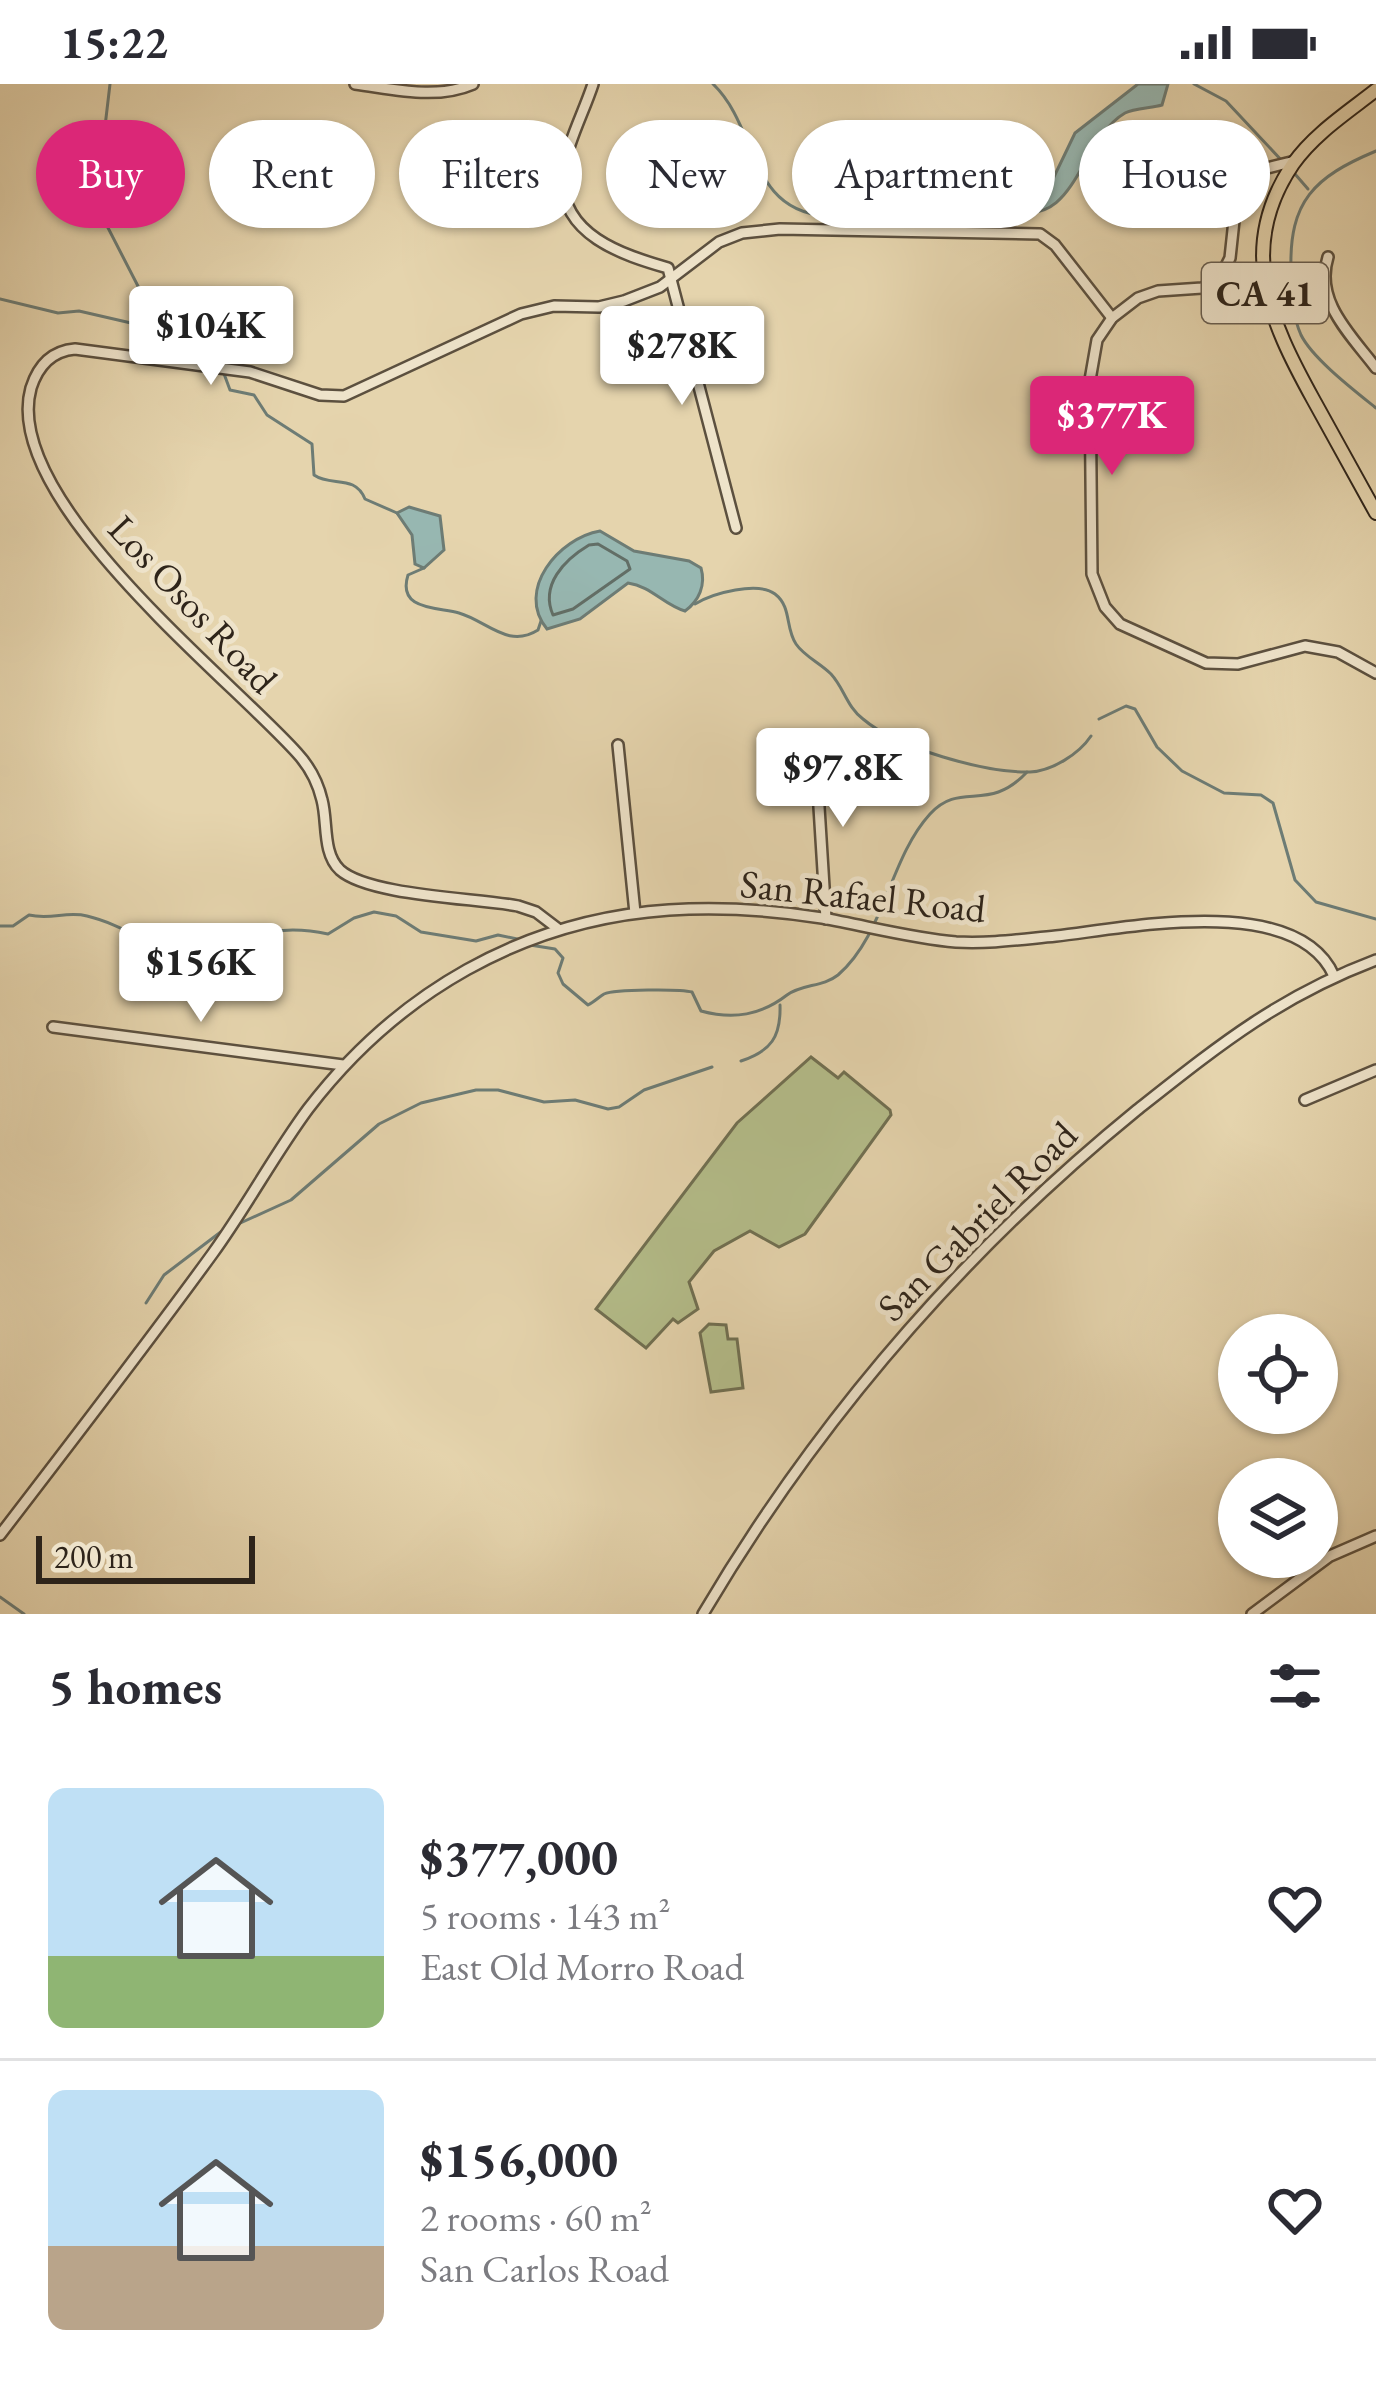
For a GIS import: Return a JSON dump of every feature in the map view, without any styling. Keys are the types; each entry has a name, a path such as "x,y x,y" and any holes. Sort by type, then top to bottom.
{"main road":[{"name":"CA 41","path":"1376,90 1318,136 1295,161 1276,196 1265,232 1263,271 1268,305 1281,340 1376,513"}],"street":[{"path":"355,84 418,92 457,90 473,84"},
{"path":"593,84 563,173 570,207 603,245 668,268 736,528"},
{"path":"1295,161 1267,168 1243,186 1236,202 1230,258 1220,278 1202,288 1148,294 1112,317 1093,353 1090,560 1105,608 1128,628 1217,666 1305,646 1338,652 1376,673"},
{"name":"Los Osos Road","path":"557,928 536,912 518,906 398,888 340,870 331,856 322,802 310,770 130,589 91,543 40,459 29,424 28,400 45,362 58,352 75,349 250,372 320,395 344,396 521,314 554,305 608,306 660,287 718,242 765,230 1032,233 1051,241 1112,317"},
{"path":"1328,257 1323,280 1331,305 1376,368"},
{"path":"815,743 826,919"},
{"path":"618,746 635,913"},
{"name":"San Rafael Road","path":"0,1535 144,1347 343,1065 398,1015 453,978 557,928 635,913 758,911 974,943 1218,922 1306,941 1334,976"},
{"name":"San Gabriel Road","path":"704,1614 776,1499 856,1392 920,1315 985,1249 1070,1167 1231,1034 1334,976 1376,960"},
{"path":"53,1027 343,1065"},
{"path":"1305,1100 1376,1070"},
{"path":"1252,1614 1330,1556 1376,1535"}],"green space":[{"path":"811,1057 838,1078 844,1072 891,1115 805,1234 779,1247 750,1231 714,1251 689,1282 698,1309 678,1323 673,1319 646,1348 596,1309 737,1123"},
{"path":"709,1324 726,1325 728,1339 737,1339 743,1388 711,1392 700,1333"}],"water":[{"path":"1138,84 1168,84 1162,105 1129,111 1117,120 1092,120"},
{"path":"1079,130 1079,172 1055,202 1055,175"},
{"path":"409,507 440,516 444,550 424,568 415,564 412,535 397,513"},
{"path":"600,531 634,551 689,561 701,568 702,586 694,602 685,611 628,583 580,619 547,629 536,598 546,568 570,544"}],"waterway":[{"path":"110,84 104,135 104,220 141,292"},
{"path":"713,84 739,122 767,183 792,205"},
{"path":"1194,84 1226,101 1284,163"},
{"path":"1376,151 1336,171 1310,194 1295,226 1291,270 1301,335 1324,364 1376,408"},
{"path":"1295,174 1308,189"},
{"path":"0,299 131,323"},
{"path":"172,328 218,363"},
{"path":"223,371 230,390 254,395 267,415 312,444 314,475 355,486 365,499 397,513"},
{"path":"424,568 408,575 406,586 408,595 421,605 459,613 507,635 527,635 538,630 541,621"},
{"path":"695,604 747,589 775,594 784,605 796,644 831,674 858,714 897,740 942,757 990,768 1038,771 1064,760 1091,736"},
{"path":"1099,719 1126,706 1135,709 1157,747 1182,771 1224,793 1261,795 1273,803 1295,880 1316,902 1376,919"},
{"path":"530,945 555,949 563,958 558,973 563,984 588,1005 610,992 675,990 692,992 701,1011 725,1015 757,1011 793,991 832,979 854,958 916,832 941,804 1000,792 1027,772"},
{"path":"0,926 13,926 29,915 80,915 205,960 249,937 295,930 328,934 374,912 396,916 421,932 476,941 498,935 522,940"},
{"path":"741,1061 772,1041 780,1005"},
{"path":"236,1225 291,1200 379,1124 421,1103 476,1090 498,1090 544,1102 575,1100 608,1109 644,1090 712,1067"},
{"path":"146,1303 164,1275 222,1231"},
{"path":"0,1597 24,1614"}]}
